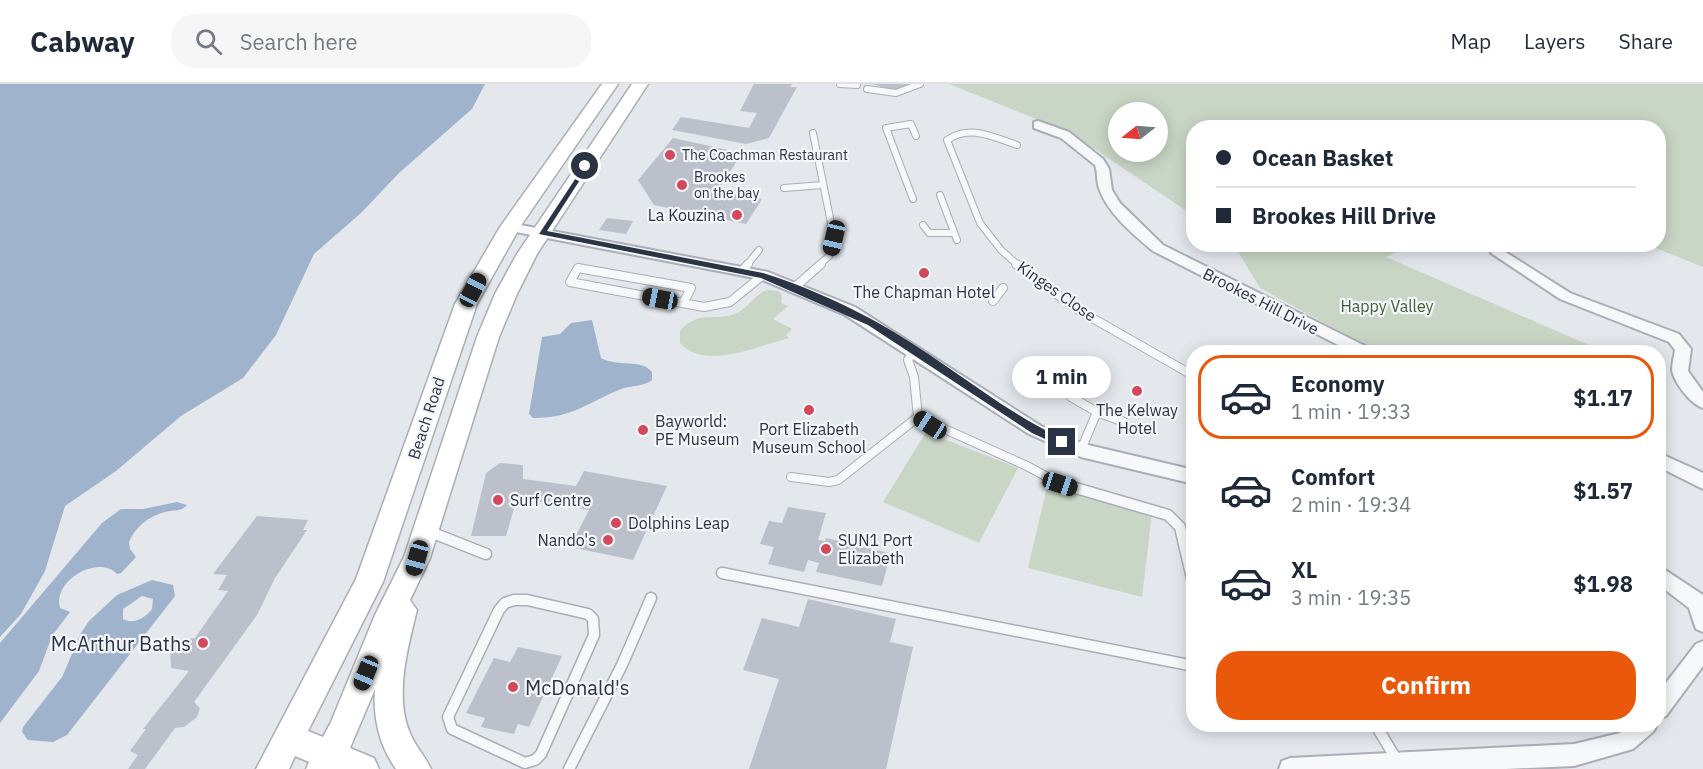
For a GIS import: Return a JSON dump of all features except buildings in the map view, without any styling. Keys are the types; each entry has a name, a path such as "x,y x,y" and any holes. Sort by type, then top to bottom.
{"main road":[{"name":"Beach Road","path":"272,769 290,739 369,582 406,479 456,326 480,277 510,227 610,84"},
{"name":"Beach Road","path":"325,762 342,731 389,615 417,558 496,314 527,254 640,84"},
{"path":"406,479 443,477"},
{"path":"415,769 397,744 389,696 399,624 417,558"},
{"path":"290,739 325,762 363,769"}],"street":[{"name":"Brookes Hill Drive","path":"1038,125 1065,135 1099,162 1103,167 1105,185 1110,196 1135,228 1158,248 1350,345"},
{"path":"510,227 763,275 850,311 914,350 1035,430 1080,450 1186,475"},
{"path":"1499,252 1564,296 1674,338 1683,349 1680,371 1683,378 1703,402"},
{"path":"1666,463 1689,472 1703,482"},
{"path":"1666,580 1702,610"},
{"path":"1666,700 1703,650"},
{"path":"1290,769 1574,755 1625,742 1637,732"}],"lane":[{"path":"840,84 857,85"},
{"path":"867,89 898,93 920,84"},
{"path":"913,199 886,128 911,124 916,136"},
{"name":"Kinges Close","path":"1017,146 975,130 960,133 947,140 974,213 984,230 1002,251 1044,286 1141,347 1186,372"},
{"path":"794,288 819,266 831,250 834,238 813,133"},
{"path":"784,188 823,184"},
{"path":"940,195 952,233 957,240"},
{"path":"923,225 929,233 952,233"},
{"path":"742,271 759,250"},
{"path":"683,303 691,288 578,268 570,282 671,301 683,303 711,307 726,304 748,291 763,275"},
{"path":"993,301 1003,288"},
{"path":"914,350 908,360 914,376 918,417"},
{"path":"1071,397 1097,412 1124,422"},
{"path":"1080,450 1097,412"},
{"path":"791,477 829,482 838,480 918,417"},
{"path":"918,417 930,425 1027,466 1060,484 1168,515 1180,526 1186,552"},
{"path":"426,531 486,554"},
{"path":"722,573 1186,664"},
{"path":"569,769 622,665 651,598"},
{"path":"514,600 527,600 588,614 594,624 594,635 539,765 522,763 452,729 449,723 450,709 499,610 505,603 514,600"},
{"path":"1380,732 1398,762"}],"green space":[{"path":"949,84 1703,84 1703,267 1666,252 1666,120 1186,120 1186,211 1114,162 1168,162 1168,102 1108,102 1108,158 1071,133"},
{"name":"Happy Valley","path":"1238,252 1397,252 1386,257 1589,345 1365,345 1260,288"},
{"path":"767,290 778,291 782,295 781,303 788,306 773,319 792,329 786,335 789,338 717,356 691,351 680,343 680,331 687,324 701,318 722,317 737,313"},
{"path":"926,432 1018,468 979,543 883,502"},
{"path":"1047,487 1152,513 1142,597 1028,568"}],"water":[{"path":"0,84 485,84 472,109 399,173 361,213 314,254 276,335 243,378 181,416 116,471 65,506 45,571 21,614 0,637"},
{"path":"592,320 601,358 642,365 652,372 652,380 645,384 621,389 570,413 533,418 529,414 542,337 560,334 571,323"},
{"path":"177,502 187,505 181,509 163,512 136,530 129,542 130,549 136,557 121,573 117,574 99,567 89,569 78,573 63,588 59,598 60,608 70,612 52,636 39,671 0,723 0,643 102,523 121,509 143,509"},
{"path":"152,580 173,585 175,596 67,735 53,742 28,740 22,732 23,727 62,677 81,633 89,621 117,595","holes":["142,596 153,599 152,609 143,618 135,621 123,619 123,609"]}],"place":[{"name":"The Coachman Restaurant","path":"670,155"},
{"name":"Brookes on the bay","path":"682,185"},
{"name":"La Kouzina","path":"737,215"},
{"name":"The Chapman Hotel","path":"924,273"},
{"name":"The Kelway Hotel","path":"1137,391"},
{"name":"Port Elizabeth Museum School","path":"809,410"},
{"name":"Bayworld: PE Museum","path":"643,430"},
{"name":"Surf Centre","path":"498,500"},
{"name":"Dolphins Leap","path":"616,523"},
{"name":"Nando's","path":"608,540"},
{"name":"SUN1 Port Elizabeth","path":"826,549"},
{"name":"McArthur Baths","path":"203,643"},
{"name":"McDonald's","path":"513,687"}],"route":[{"path":"585,166 542,232 763,275 850,311 895,337 1035,430 1062,442"}]}
